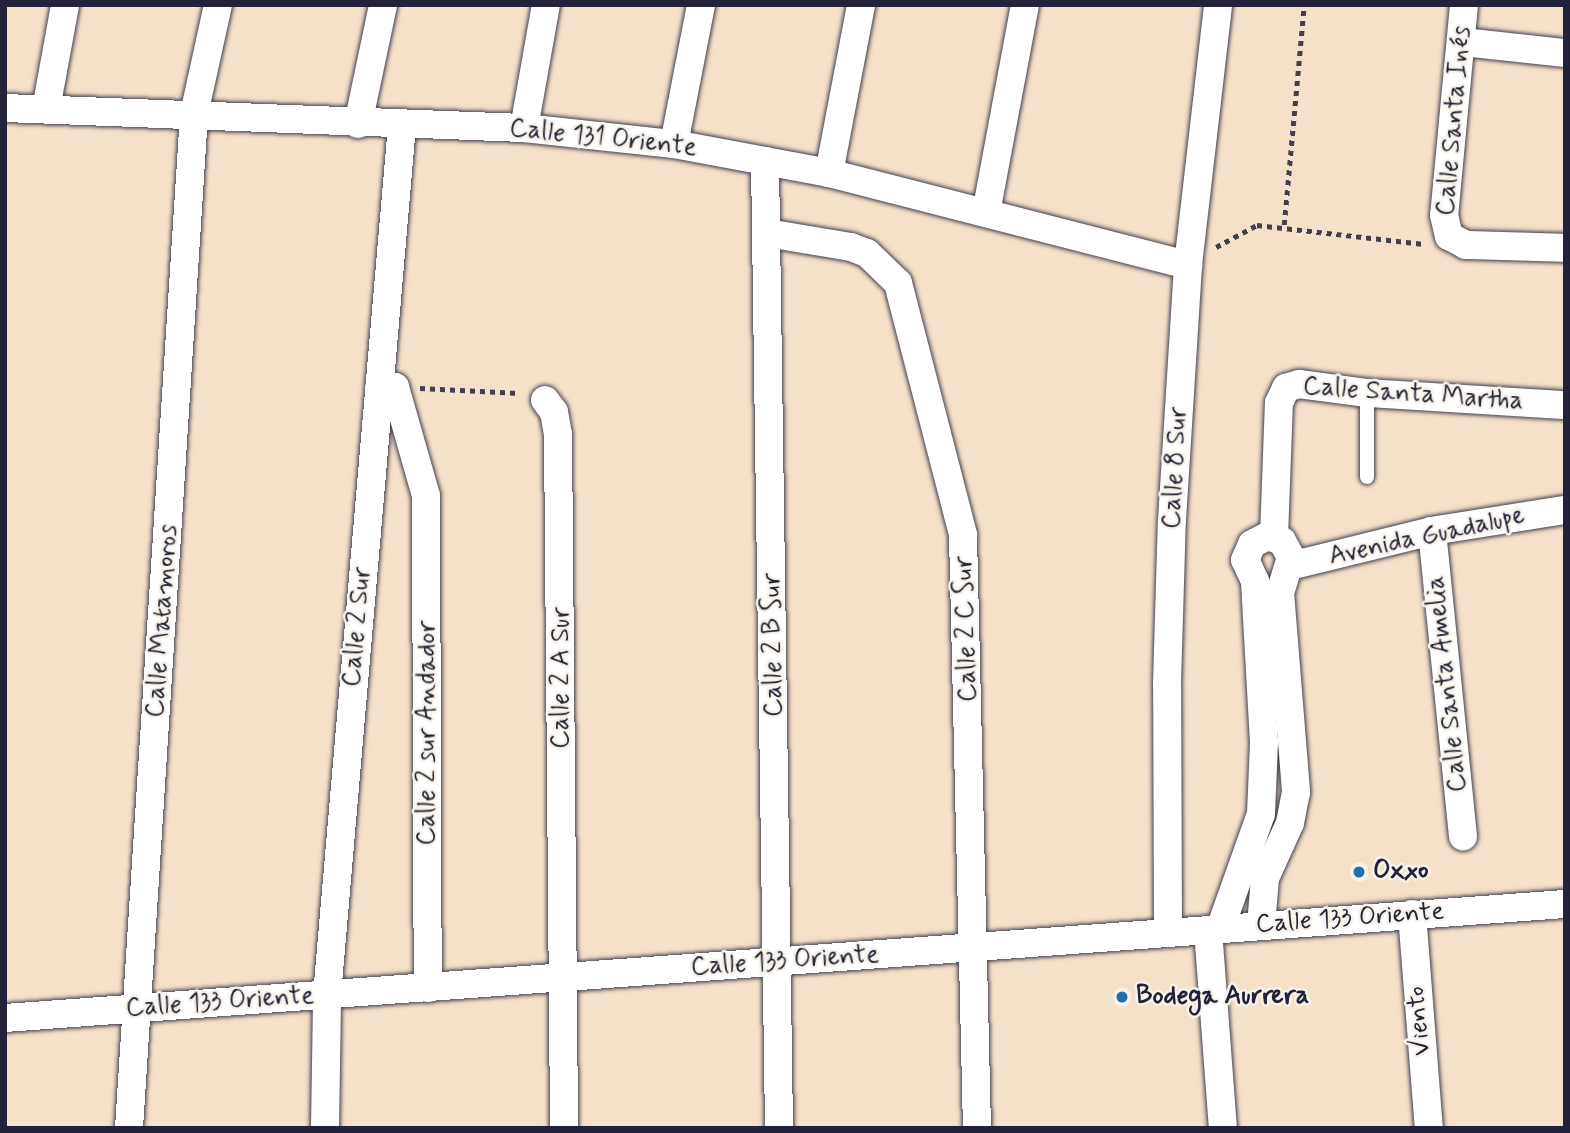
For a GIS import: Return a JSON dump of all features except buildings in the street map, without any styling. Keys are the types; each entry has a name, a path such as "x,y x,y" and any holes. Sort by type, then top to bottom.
{"street":[{"path":"46,109 65,5"},
{"name":"Calle Matamoros","path":"130,1128 135,1009 194,114 218,5"},
{"path":"358,124 383,5"},
{"path":"524,128 546,5"},
{"path":"674,144 701,5"},
{"path":"829,173 862,5"},
{"path":"986,213 1025,5"},
{"name":"Calle 8 Sur","path":"1168,933 1167,670 1188,265 1218,5"},
{"path":"1464,23 1565,36"},
{"path":"1464,23 1565,53"},
{"name":"Calle Santa Inés","path":"1449,236 1444,215 1464,23"},
{"name":"Calle 131 Oriente","path":"5,108 194,114 402,126 524,128 674,144 829,173 1188,265"},
{"name":"Calle 2 Sur","path":"325,1128 327,995 387,387 402,126"},
{"name":"Calle 2 B Sur","path":"765,161 779,963 779,1128"},
{"name":"Calle 2 C Sur","path":"767,233 851,247 867,253 898,283 963,535 975,949 977,1128"},
{"path":"1449,236 1466,245 1565,248"},
{"name":"Calle Santa Martha","path":"1265,538 1279,403 1286,388 1299,384 1367,393 1565,405"},
{"name":"Calle 2 sur Andador","path":"387,387 424,479 428,988"},
{"name":"Calle 2 A Sur","path":"545,400 558,434 564,1128"},
{"name":"Avenida Guadalupe","path":"1290,566 1432,531 1565,510"},
{"name":"Calle Santa Amelia","path":"1432,531 1463,836"},
{"path":"1223,1128 1214,929 1261,814 1264,755 1255,581 1245,559 1265,538 1288,548 1290,566 1280,592 1296,792 1290,823 1265,878 1261,926"},
{"path":"1261,814 1290,823"},
{"name":"Calle 133 Oriente","path":"5,1018 1565,904"},
{"name":"Viento","path":"1412,914 1429,1128"}],"lane":[{"path":"1367,393 1367,477"}],"path":[{"path":"1284,225 1304,5"},
{"path":"1188,265 1242,230 1284,225 1425,244 1449,236"},
{"path":"387,387 528,394 545,400"}],"place":[{"name":"Oxxo","path":"1359,872"},
{"name":"Bodega Aurrera","path":"1122,997"}]}
